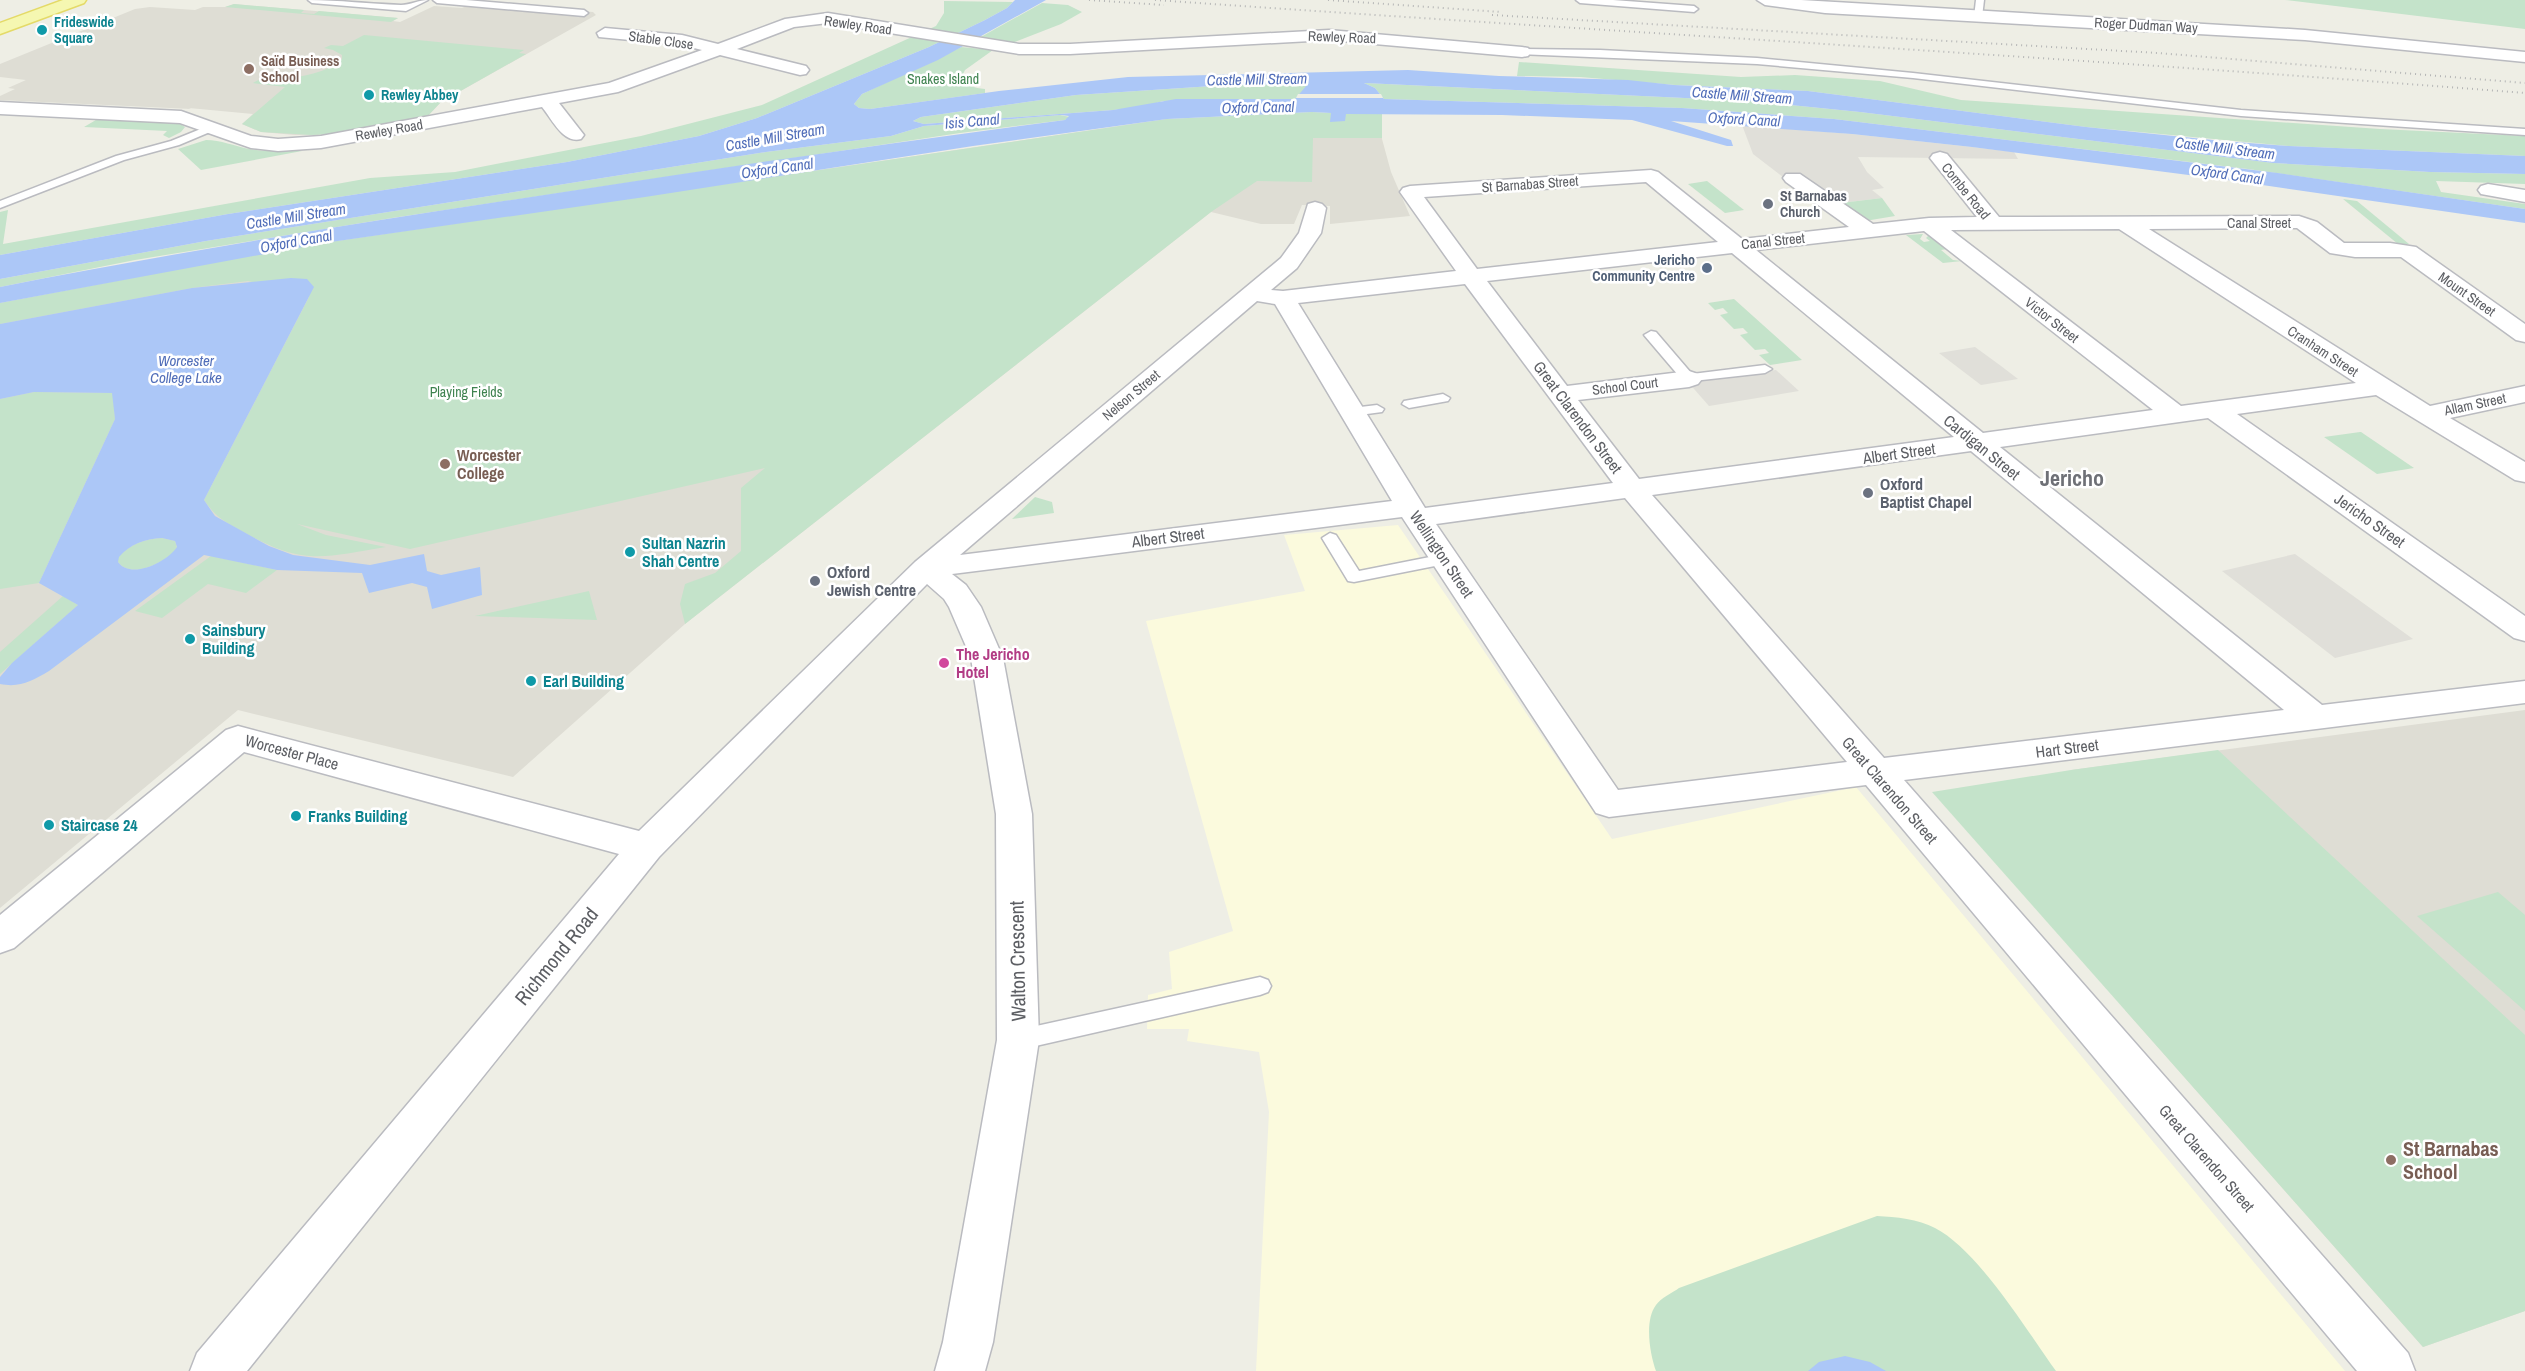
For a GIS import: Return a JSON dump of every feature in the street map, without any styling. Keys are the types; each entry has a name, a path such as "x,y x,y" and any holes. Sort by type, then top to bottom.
{"main road":[{"path":"0,29 78,0"}],"street":[{"name":"Roger Dudman Way","path":"1766,0 1825,8 2305,34 2525,57"},
{"name":"Rewley Road","path":"5,111 181,117 250,142 282,145 321,142 547,101 634,82 791,22 828,18 976,43 1045,50 1329,35 1522,52"},
{"name":"Stable Close","path":"605,33 682,40 800,70"},
{"path":"547,101 574,135"},
{"name":"Combe Road","path":"1940,158 1993,224"},
{"name":"St Barnabas Street","path":"1410,192 1651,176"},
{"name":"Cardigan Street","path":"1651,176 2316,718"},
{"path":"1793,178 1868,230"},
{"path":"2488,190 2525,196"},
{"name":"Great Clarendon Street","path":"1410,192 1632,489 2390,1371"},
{"name":"Nelson Street","path":"926,568 1289,263 1310,233 1315,208"},
{"name":"Canal Street","path":"1251,295 1283,298 1929,224 2299,222 2308,225 2334,246 2343,249 2398,249 2408,252"},
{"name":"Cranham Street","path":"2124,223 2380,387 2525,474"},
{"name":"Victor Street","path":"1929,224 2176,415"},
{"name":"Mount Street","path":"2408,252 2525,335"},
{"name":"Wellington Street","path":"1283,298 1365,410 1414,512 1610,804"},
{"name":"School Court","path":"1560,394 1689,379"},
{"name":"Albert Street","path":"926,568 1003,557 1632,489 2380,387"},
{"name":"Allam Street","path":"2426,415 2525,394"},
{"name":"Jericho Street","path":"2214,410 2525,631"},
{"name":"Richmond Road","path":"215,1371 646,847 926,568"},
{"name":"Walton Crescent","path":"926,568 955,592 965,607 987,658 1014,814 1018,1040 968,1342 960,1371"},
{"name":"Hart Street","path":"1610,804 2525,692"},
{"name":"Worcester Place","path":"0,937 238,738 646,847"}],"lane":[{"path":"312,0 406,8 424,0"},
{"path":"437,0 584,13"},
{"path":"1580,0 1694,9"},
{"path":"1978,17 1980,0"},
{"path":"1522,52 1614,52 1748,61 2080,93 2147,103 2310,119 2525,132"},
{"path":"0,205 120,158 175,143 213,127"},
{"path":"1651,334 1689,379 1766,369"},
{"path":"1409,404 1443,398"},
{"path":"1330,538 1354,577 1445,559"},
{"path":"1018,1040 1260,986"}],"shaded area":[{"name":"Saïd Business School","path":"475,2 593,12 596,15 441,102 424,120 336,134 295,135 261,132 242,124 253,114 189,108 191,109 0,100 0,96 15,89 8,88 26,80 0,77 0,64 135,9 150,7 195,10 234,4 398,18 393,21 400,22 434,6 462,8"},
{"name":"Worcester College","path":"1382,114 1382,139 1391,172 1410,216 1330,224 1330,206 1302,205 1294,224 1261,224 1211,212 685,624 513,777 238,710 0,908 0,303 324,243 1167,119 1330,122"},
{"path":"1742,125 1852,134 2014,152 2018,159 1858,157 1867,172 1884,188 1872,190 1882,198 1841,203 1791,176 1783,177 1753,154"},
{"path":"1975,347 2018,379 1981,385 1939,353"},
{"path":"1776,370 1799,391 1709,406 1687,381"},
{"path":"1398,525 1612,839 1856,787 2345,1371 1256,1371 1269,1112 1259,1052 1187,1041 1189,1029 1147,1029 1148,995 1172,989 1169,952 1233,931 1146,621 1305,591 1284,535"},
{"path":"2295,554 2413,639 2335,658 2222,571"},
{"name":"St Barnabas School","path":"2525,710 2525,1311 2423,1347 2125,1010 2171,992 2071,770"}],"green space":[{"path":"2285,0 2525,0 2525,29"},
{"path":"944,1 1013,2 1007,8 985,20 929,47 757,118 699,136 567,162 228,214 0,255 0,212 8,210 3,244 370,178 455,172 641,136 762,105 936,26 944,13"},
{"path":"1042,3 1068,5 1082,12 1061,24 1012,43 979,38"},
{"path":"234,4 304,10 301,13 314,14 319,11 398,18 391,22 225,7"},
{"path":"364,35 524,50 519,53 526,54 441,102 424,120 336,134 311,135 261,132 242,124 285,87 253,83 263,79 305,75 329,68 342,59 342,55 324,48 331,45 343,46"},
{"name":"Snakes Island","path":"961,47 993,50 965,70 962,76 971,86 985,89 985,93 870,109 859,108 854,104 862,94"},
{"path":"1519,62 1741,77 1795,75 1880,81 1961,100 2380,129 2525,136 2525,156 2289,146 2086,127 1808,91 1675,85 1580,77 1517,76"},
{"path":"1364,83 1749,101 1860,112 2273,163 2430,172 2525,174 2525,184 2436,181 2441,192 2525,204 2525,209 2248,169 1834,119 1682,108 1384,99 1375,88"},
{"path":"1228,85 1308,85 1296,99 1163,101 1143,107 1113,110 924,124 913,121 921,117 1076,95"},
{"name":"Playing Fields","path":"1331,113 1345,121 1345,114 1382,114 1382,138 1313,138 1312,182 1257,181 1211,212 685,624 680,604 685,584 715,573 741,551 741,488 765,468 410,549 297,524 326,535 386,547 330,556 300,555 267,544 233,526 218,516 204,500 309,297 248,281 192,288 0,324 0,303 283,249 1167,119"},
{"path":"1060,115 1070,117 1065,120 960,133 392,218 135,260 0,287 0,279 206,241 766,152 891,136 924,126"},
{"path":"101,117 175,121 185,127 181,132 169,138 163,135 167,131 84,127"},
{"path":"206,140 255,150 302,151 201,170 178,149"},
{"path":"1707,181 1744,210 1725,213 1688,184"},
{"path":"1882,198 1895,216 1865,221 1841,203"},
{"path":"2343,199 2357,201 2409,244 2398,244"},
{"path":"1923,234 1920,239 1924,242 1930,241 1926,238 1929,235 1947,249 1941,250 1953,260 1962,261 1943,263 1906,235"},
{"path":"1734,299 1802,360 1770,365 1759,355 1769,353 1765,349 1755,350 1740,335 1748,333 1743,328 1734,329 1720,315 1728,313 1723,308 1715,310 1708,303"},
{"path":"34,392 113,393 115,419 39,583 0,589 0,399"},
{"path":"2361,432 2414,468 2377,474 2324,437"},
{"path":"1035,497 1052,502 1054,513 1012,519"},
{"path":"162,538 175,541 177,548 165,559 140,569 124,567 118,562 118,557 133,546 144,541"},
{"path":"211,556 277,570 246,593 208,584 162,618 135,611"},
{"path":"589,591 597,620 475,616"},
{"path":"63,596 78,605 0,674 0,652"},
{"name":"St Barnabas School","path":"2218,750 2525,1035 2525,1311 2423,1347 1932,792"},
{"path":"2498,892 2525,915 2525,1011 2417,916"},
{"path":"1877,1216 1921,1222 1951,1239 1985,1272 2056,1371 1656,1371 1650,1347 1649,1328 1652,1312 1664,1298 1679,1288"}],"water":[{"path":"1015,0 1046,0 938,60 862,94 854,104 859,108 870,109 999,91 1128,77 1408,70 1808,91 2086,127 2223,141 2525,156 2525,174 2430,172 2273,163 1860,112 1749,101 1364,83 1375,88 1384,99 1682,108 1834,119 2278,173 2525,209 2525,223 2235,181 1852,134 1671,121 1731,140 1733,146 1727,146 1632,120 1502,115 1346,114 1345,121 1330,122 1331,113 1312,112 1167,119 973,146 645,197 324,243 0,303 0,287 216,247 699,171 1065,120 1069,116 924,126 891,136 766,152 206,241 0,279 0,255 228,214 567,162 699,136 757,118 929,47 1007,8","holes":["1228,85 1307,85 1295,99 1176,99 1113,110 924,124 913,121 921,117 1076,95"]},
{"name":"Worcester College Lake","path":"291,278 307,279 314,287 204,500 215,516 269,546 293,555 370,565 424,554 427,571 441,575 480,567 482,595 432,609 427,587 412,583 369,593 362,573 277,570 204,555 49,671 26,683 0,684 0,677 12,663 78,605 39,583 115,419 112,393 34,392 0,399 0,324 192,288","holes":["162,538 175,541 177,547 172,553 149,567 131,569 118,562 123,552 138,543"]},
{"path":"1845,1356 1870,1362 1886,1371 1808,1371 1819,1362"}],"pier":[{"path":"1298,94 1381,94 1383,98 1296,98"}],"railway":[{"path":"1089,0 1164,5"},
{"path":"1155,0 2525,93"},
{"path":"1328,0 1501,12"},
{"path":"1492,15 2158,53 2525,83"}],"place":[{"name":"Frideswide Square","path":"42,30"},
{"name":"Saïd Business School","path":"249,69"},
{"name":"Rewley Abbey","path":"369,95"},
{"name":"St Barnabas Church","path":"1768,204"},
{"name":"Jericho Community Centre","path":"1707,268"},
{"name":"Worcester College","path":"445,464"},
{"name":"Oxford Baptist Chapel","path":"1868,493"},
{"name":"Sultan Nazrin Shah Centre","path":"630,552"},
{"name":"Oxford Jewish Centre","path":"815,581"},
{"name":"Sainsbury Building","path":"190,639"},
{"name":"The Jericho Hotel","path":"944,663"},
{"name":"Earl Building","path":"531,681"},
{"name":"Franks Building","path":"296,816"},
{"name":"Staircase 24","path":"49,825"},
{"name":"St Barnabas School","path":"2391,1160"}],"district":[{"name":"Jericho","path":"2072,478"}],"water label":[{"name":"Castle Mill Stream","path":"1257,79"},
{"name":"Castle Mill Stream","path":"1742,95"},
{"name":"Oxford Canal","path":"1258,107"},
{"name":"Oxford Canal","path":"1744,119"},
{"name":"Isis Canal","path":"972,121"},
{"name":"Castle Mill Stream","path":"775,137"},
{"name":"Castle Mill Stream","path":"2225,148"},
{"name":"Oxford Canal","path":"777,168"},
{"name":"Oxford Canal","path":"2227,174"},
{"name":"Castle Mill Stream","path":"296,216"},
{"name":"Oxford Canal","path":"296,241"}]}
